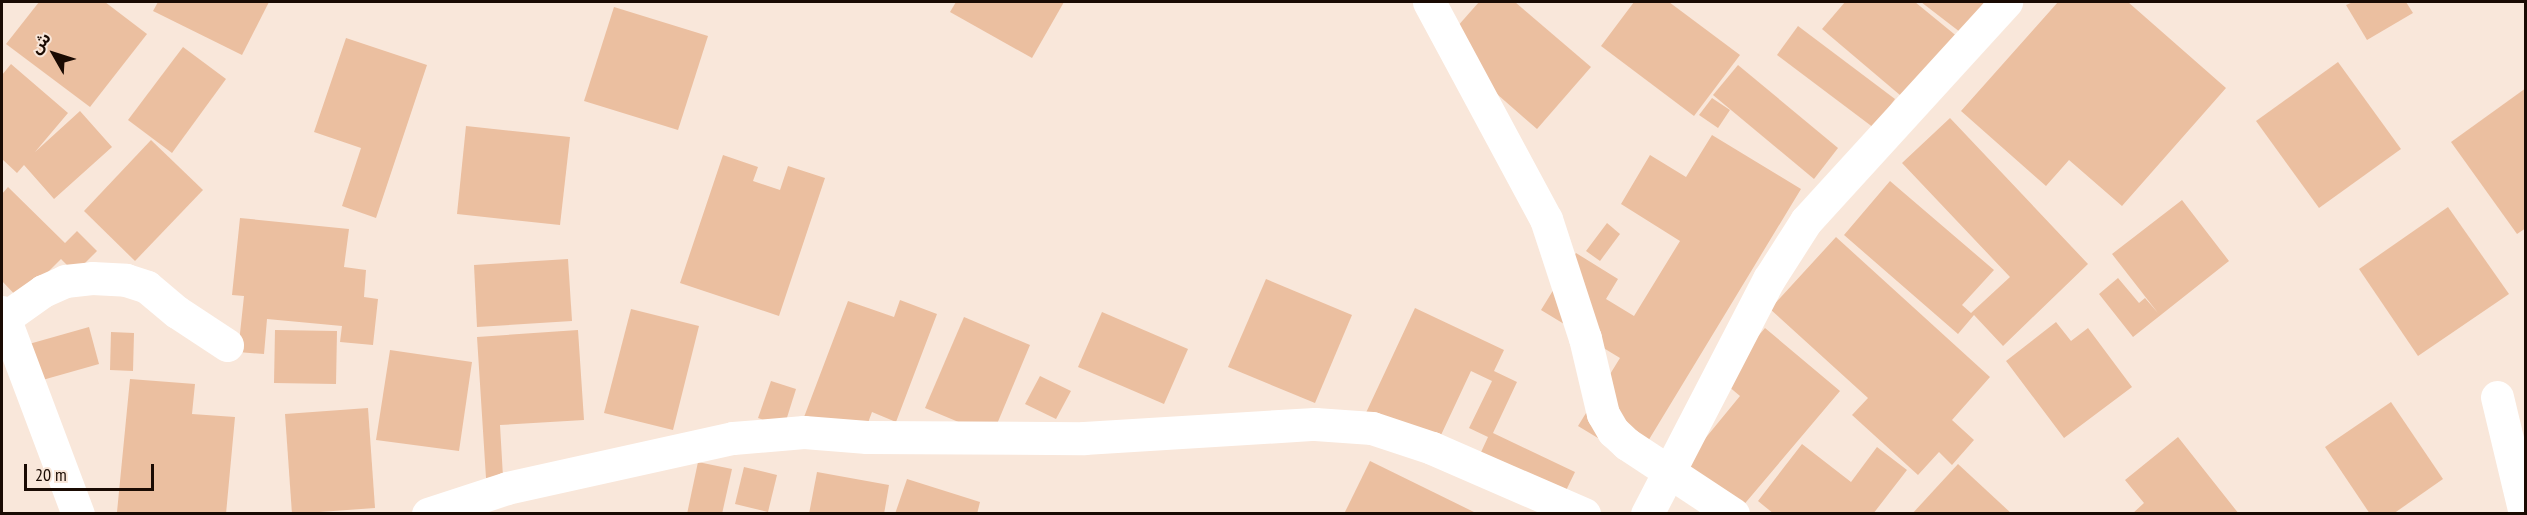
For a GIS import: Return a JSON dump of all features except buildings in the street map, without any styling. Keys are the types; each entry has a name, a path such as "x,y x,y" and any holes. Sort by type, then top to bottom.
{"street":[{"path":"1429,2 1546,219 1585,338 1603,414 1613,431 1628,444 1733,513"},
{"path":"1647,513 1769,279 1806,221 2006,2"},
{"path":"78,513 2,317 43,291 64,281 92,278 126,280 147,287 177,312 227,345"},
{"path":"2497,397 2526,513"},
{"path":"428,513 507,488 733,438 804,432 867,437 1084,438 1315,423 1372,428 1432,448 1584,513"}]}
